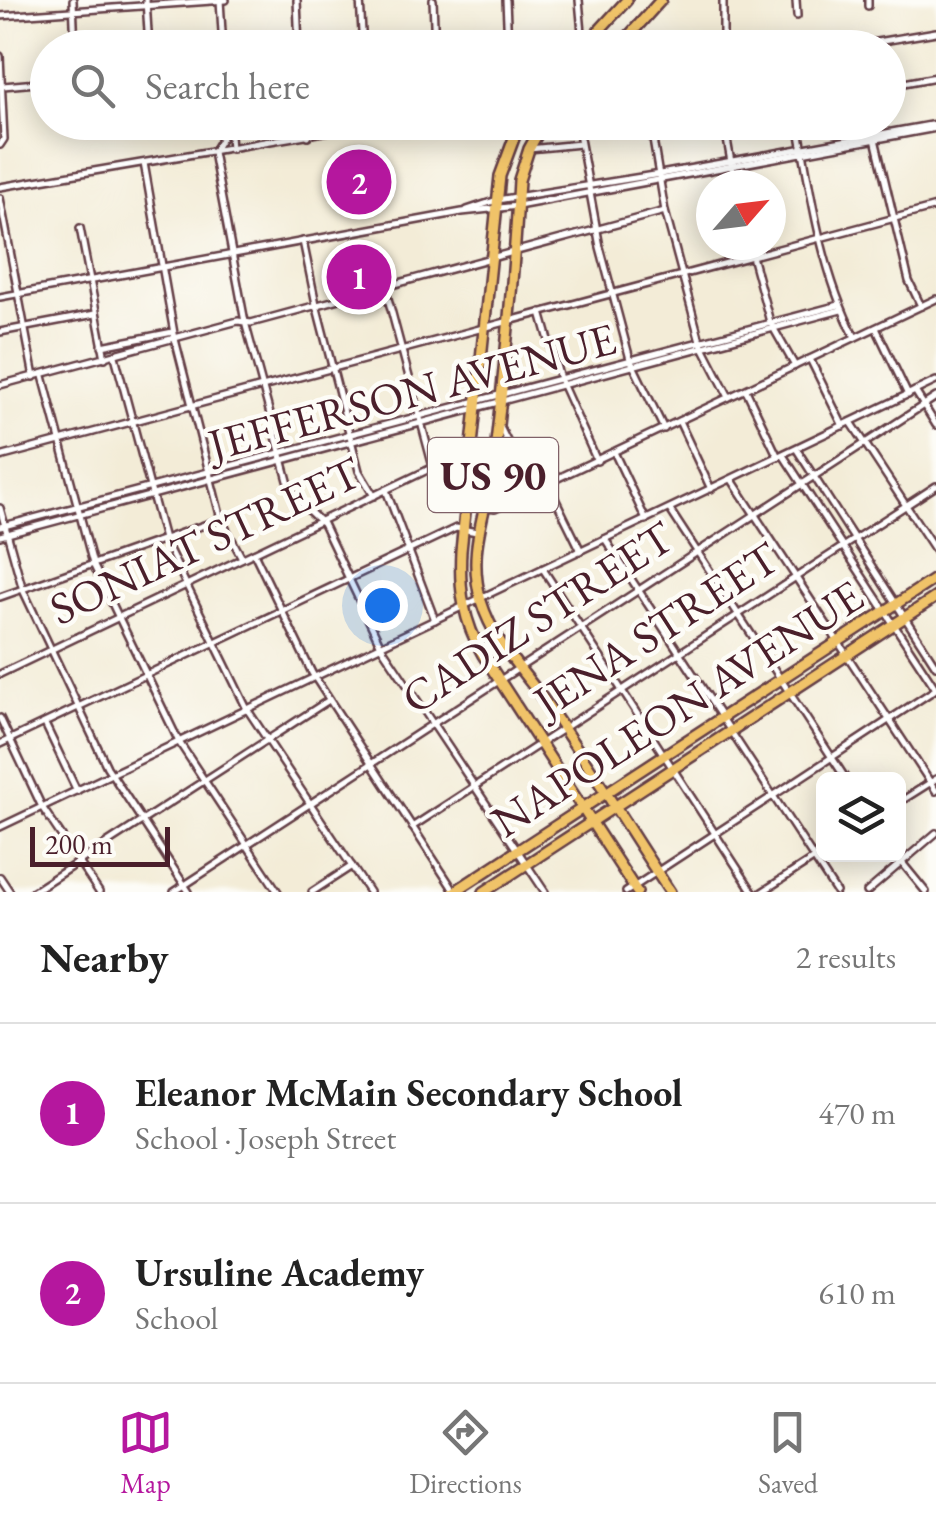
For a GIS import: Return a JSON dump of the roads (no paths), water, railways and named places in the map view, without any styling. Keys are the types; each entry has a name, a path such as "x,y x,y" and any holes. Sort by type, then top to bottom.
{"main road":[{"path":"600,30 627,0"},
{"path":"634,30 661,0"},
{"name":"US 90","path":"512,140 505,155 496,205 464,528 460,580 463,607 475,642 632,890"},
{"name":"US 90","path":"534,140 518,201 495,458 474,556 481,599 491,629 670,892"},
{"name":"NAPOLEON AVENUE","path":"455,892 936,578"},
{"name":"NAPOLEON AVENUE","path":"484,892 936,597"},
{"path":"601,836 622,821"}],"street":[{"path":"73,0 75,30"},
{"path":"0,16 222,0 223,30"},
{"path":"297,0 298,30"},
{"path":"360,0 362,30"},
{"path":"433,0 434,30"},
{"path":"506,0 507,30"},
{"path":"578,0 582,30"},
{"path":"723,0 723,30"},
{"path":"796,0 797,16"},
{"path":"146,3 148,30"},
{"path":"906,37 936,32"},
{"path":"0,56 4,139 0,145"},
{"path":"906,83 936,78"},
{"path":"1,87 30,84"},
{"path":"906,131 936,126"},
{"path":"220,140 213,152 245,322 279,457 295,498 319,522 381,646 545,892"},
{"path":"231,140 232,148"},
{"path":"0,187 283,140"},
{"path":"580,140 596,229 632,363 664,429"},
{"path":"653,140 666,211 702,344 729,397"},
{"path":"727,140 732,170"},
{"path":"800,140 840,308 854,338"},
{"path":"0,297 856,140"},
{"path":"874,140 909,281 921,306"},
{"path":"529,149 581,144"},
{"path":"144,163 174,335 221,519 242,558"},
{"path":"0,198 34,376"},
{"path":"786,247 936,207"},
{"path":"102,346 245,322 666,211"},
{"path":"80,228 105,358"},
{"path":"303,242 350,438 361,476 374,496"},
{"path":"0,456 737,260"},
{"path":"753,260 773,325 795,366"},
{"path":"385,286 433,468"},
{"path":"466,504 495,508 936,298"},
{"name":"JEFFERSON AVENUE","path":"2,526 78,510 840,308"},
{"path":"541,312 561,382 596,461"},
{"path":"0,332 95,314"},
{"path":"876,328 912,393 936,425"},
{"path":"0,386 115,356 174,335"},
{"path":"115,356 164,539 247,709 369,892"},
{"path":"810,359 843,426"},
{"path":"42,374 94,564 180,742 278,892"},
{"path":"0,828 936,381"},
{"path":"632,890 936,689 781,456 746,390"},
{"name":"CADIZ STREET","path":"174,892 936,397"},
{"path":"679,422 712,489"},
{"path":"851,422 936,551"},
{"path":"498,425 532,491"},
{"path":"796,448 936,666"},
{"path":"614,452 646,520"},
{"name":"SONIAT STREET","path":"0,674 463,453 495,458"},
{"path":"732,479 933,780 936,791"},
{"path":"548,484 580,551"},
{"name":"JENA STREET","path":"412,827 936,486"},
{"path":"386,490 435,620"},
{"path":"0,508 4,535 23,590 78,707 112,775 189,892"},
{"path":"669,509 841,772"},
{"name":"JEFFERSON AVENUE","path":"4,535 78,510"},
{"path":"0,600 221,519"},
{"path":"0,744 456,528 477,532"},
{"path":"606,540 836,892"},
{"path":"254,553 315,677 455,892"},
{"path":"543,570 753,892"},
{"path":"878,600 889,594"},
{"path":"32,892 329,700"},
{"path":"0,718 42,807 99,892"},
{"path":"44,724 77,791"},
{"path":"906,798 933,780"},
{"path":"868,892 936,833"},
{"path":"762,892 814,858"},
{"path":"901,864 926,892"},
{"path":"312,892 352,866"},
{"path":"0,877 10,892"}],"place":[{"name":"Ursuline Academy","path":"359,182"},
{"name":"Eleanor McMain Secondary School","path":"359,277"}]}
